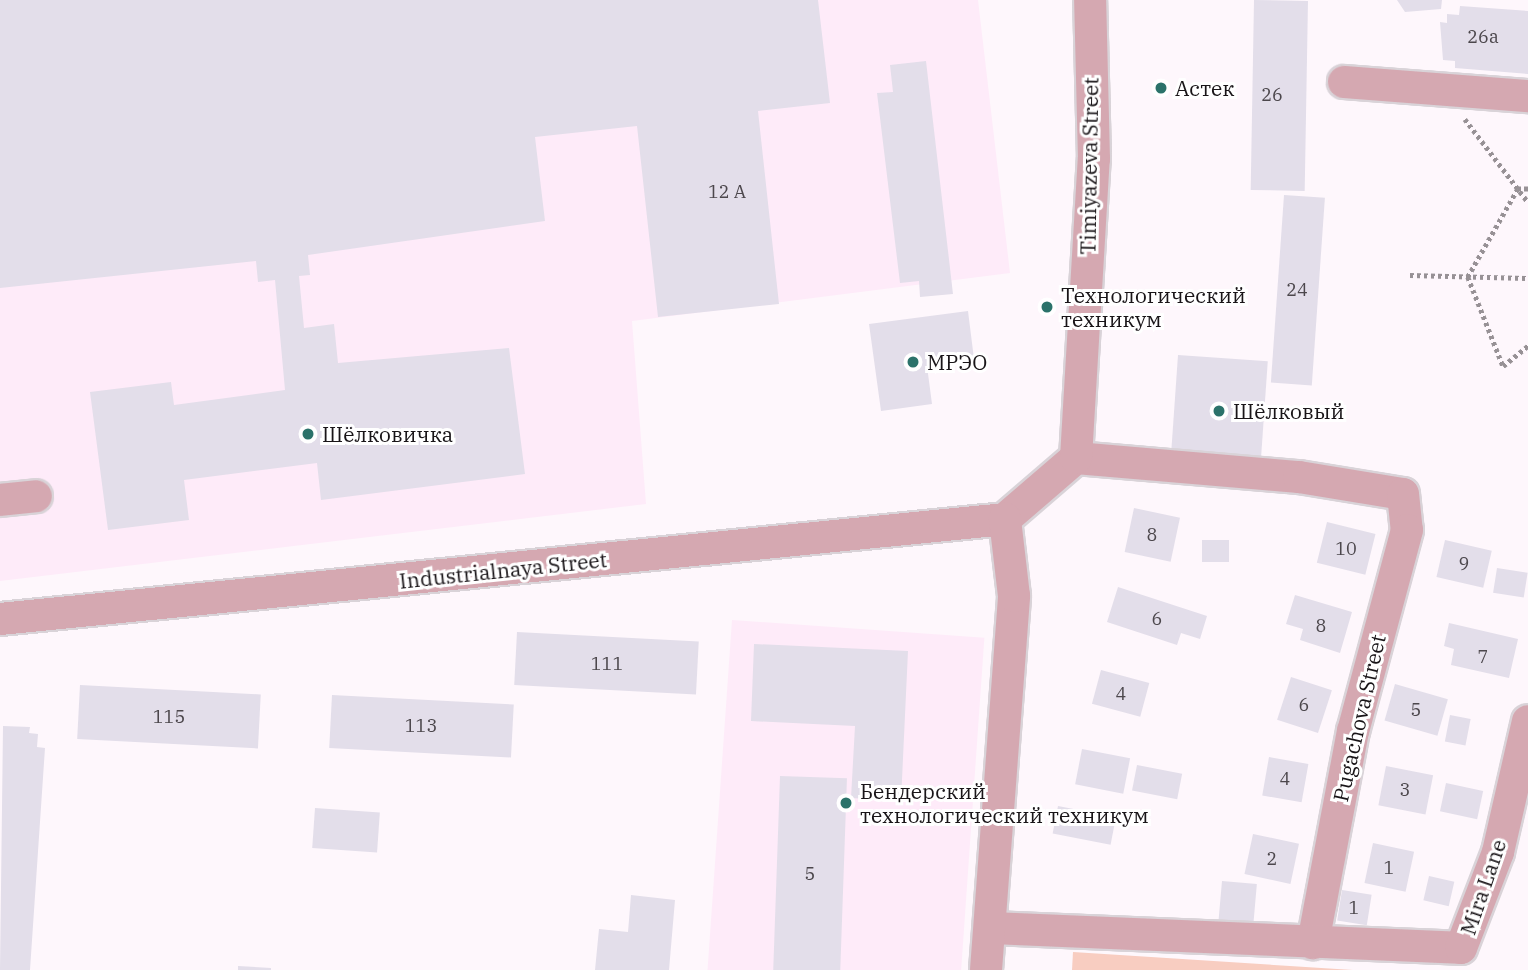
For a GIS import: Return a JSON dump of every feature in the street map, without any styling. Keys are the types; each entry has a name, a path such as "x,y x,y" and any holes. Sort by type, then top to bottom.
{"street":[{"name":"Timiyazeva Street","path":"1076,458 1094,159 1090,0"},
{"path":"1344,82 1528,96"},
{"name":"Pugachova Street","path":"1076,458 1299,477 1403,494 1407,530 1353,731 1313,943"},
{"path":"986,970 1014,596 1005,519 1076,458"},
{"path":"0,500 36,496"},
{"name":"Industrialnaya Street","path":"0,619 1005,519"},
{"name":"Mira Lane","path":"1313,943 1461,948 1497,852 1528,721"},
{"path":"990,928 1313,943"}],"path":[{"path":"1443,90 1528,202"},
{"path":"1518,189 1528,189"},
{"path":"1468,277 1518,189"},
{"path":"1410,275 1528,278"},
{"path":"1468,277 1503,366 1528,345"}],"shaded area":[{"path":"0,0 978,0 1010,273 632,321 646,504 0,581"},
{"name":"Бендерский технологический техникум","path":"732,620 984,638 961,970 708,970"},
{"path":"1073,952 1353,970 1072,970"}],"building":[{"path":"0,0 818,0 830,103 758,111 779,304 658,317 637,126 535,137 545,221 308,255 310,275 299,276 304,328 334,324 338,363 509,348 525,474 321,500 317,463 184,480 189,520 108,530 90,392 171,382 174,405 285,390 275,280 258,282 256,261 0,288"},
{"path":"1254,0 1308,1 1305,191 1251,190"},
{"path":"1397,0 1442,0 1441,9 1405,12"},
{"path":"1460,6 1528,11 1528,74 1455,68 1455,61 1443,60 1440,22 1447,23 1447,14 1459,15"},
{"path":"926,61 953,294 920,297 919,281 900,283 877,93 893,92 890,65"},
{"path":"1284,195 1325,198 1312,385 1271,383"},
{"name":"МРЭО","path":"968,311 974,359 927,366 932,404 881,411 869,324"},
{"name":"Шёлковый","path":"1178,355 1268,361 1260,468 1171,462"},
{"path":"1134,508 1180,518 1171,562 1125,552"},
{"path":"1327,522 1376,534 1365,575 1317,563"},
{"path":"1202,540 1229,540 1229,562 1202,562"},
{"path":"1445,540 1492,551 1483,588 1436,577"},
{"path":"1497,568 1528,573 1524,598 1493,593"},
{"path":"1118,587 1207,616 1200,639 1181,633 1177,645 1107,622"},
{"path":"1295,595 1352,612 1340,653 1300,640 1303,629 1286,624"},
{"path":"1449,623 1518,639 1509,678 1451,665 1454,649 1444,646"},
{"path":"517,632 699,642 696,694 514,685"},
{"path":"754,644 908,651 901,801 851,798 855,726 751,721"},
{"path":"1101,670 1149,683 1140,717 1092,704"},
{"path":"1291,677 1332,690 1318,733 1277,720"},
{"path":"1395,684 1448,699 1437,736 1385,721"},
{"path":"80,685 261,694 258,748 77,739"},
{"path":"332,695 514,705 511,757 329,748"},
{"path":"1450,715 1471,719 1465,746 1445,742"},
{"path":"3,726 30,727 29,733 38,734 37,747 45,748 30,970 0,970"},
{"path":"1082,749 1130,758 1123,794 1075,784"},
{"path":"1269,757 1308,764 1302,802 1262,795"},
{"path":"1137,765 1182,774 1177,799 1132,791"},
{"path":"1386,766 1433,775 1425,814 1378,805"},
{"path":"780,776 847,778 840,970 773,970"},
{"path":"1446,783 1483,791 1477,819 1440,811"},
{"path":"1058,806 1116,817 1111,845 1053,833"},
{"path":"315,808 380,813 377,852 312,848"},
{"path":"1253,834 1299,844 1290,884 1244,874"},
{"path":"1373,843 1414,852 1406,892 1364,883"},
{"path":"1429,876 1454,882 1449,906 1423,900"},
{"path":"1222,881 1257,884 1253,926 1218,923"},
{"path":"1342,890 1372,895 1367,925 1337,921"},
{"path":"631,895 675,900 669,970 595,970 599,929 628,932"},
{"path":"238,966 271,968 271,970 238,970"}],"place":[{"name":"Астек","path":"1161,88"},
{"name":"Технологический техникум","path":"1047,307"},
{"name":"МРЭО","path":"913,362"},
{"name":"Шёлковый","path":"1219,411"},
{"name":"Шёлковичка","path":"308,434"},
{"name":"Бендерский технологический техникум","path":"846,803"}]}
